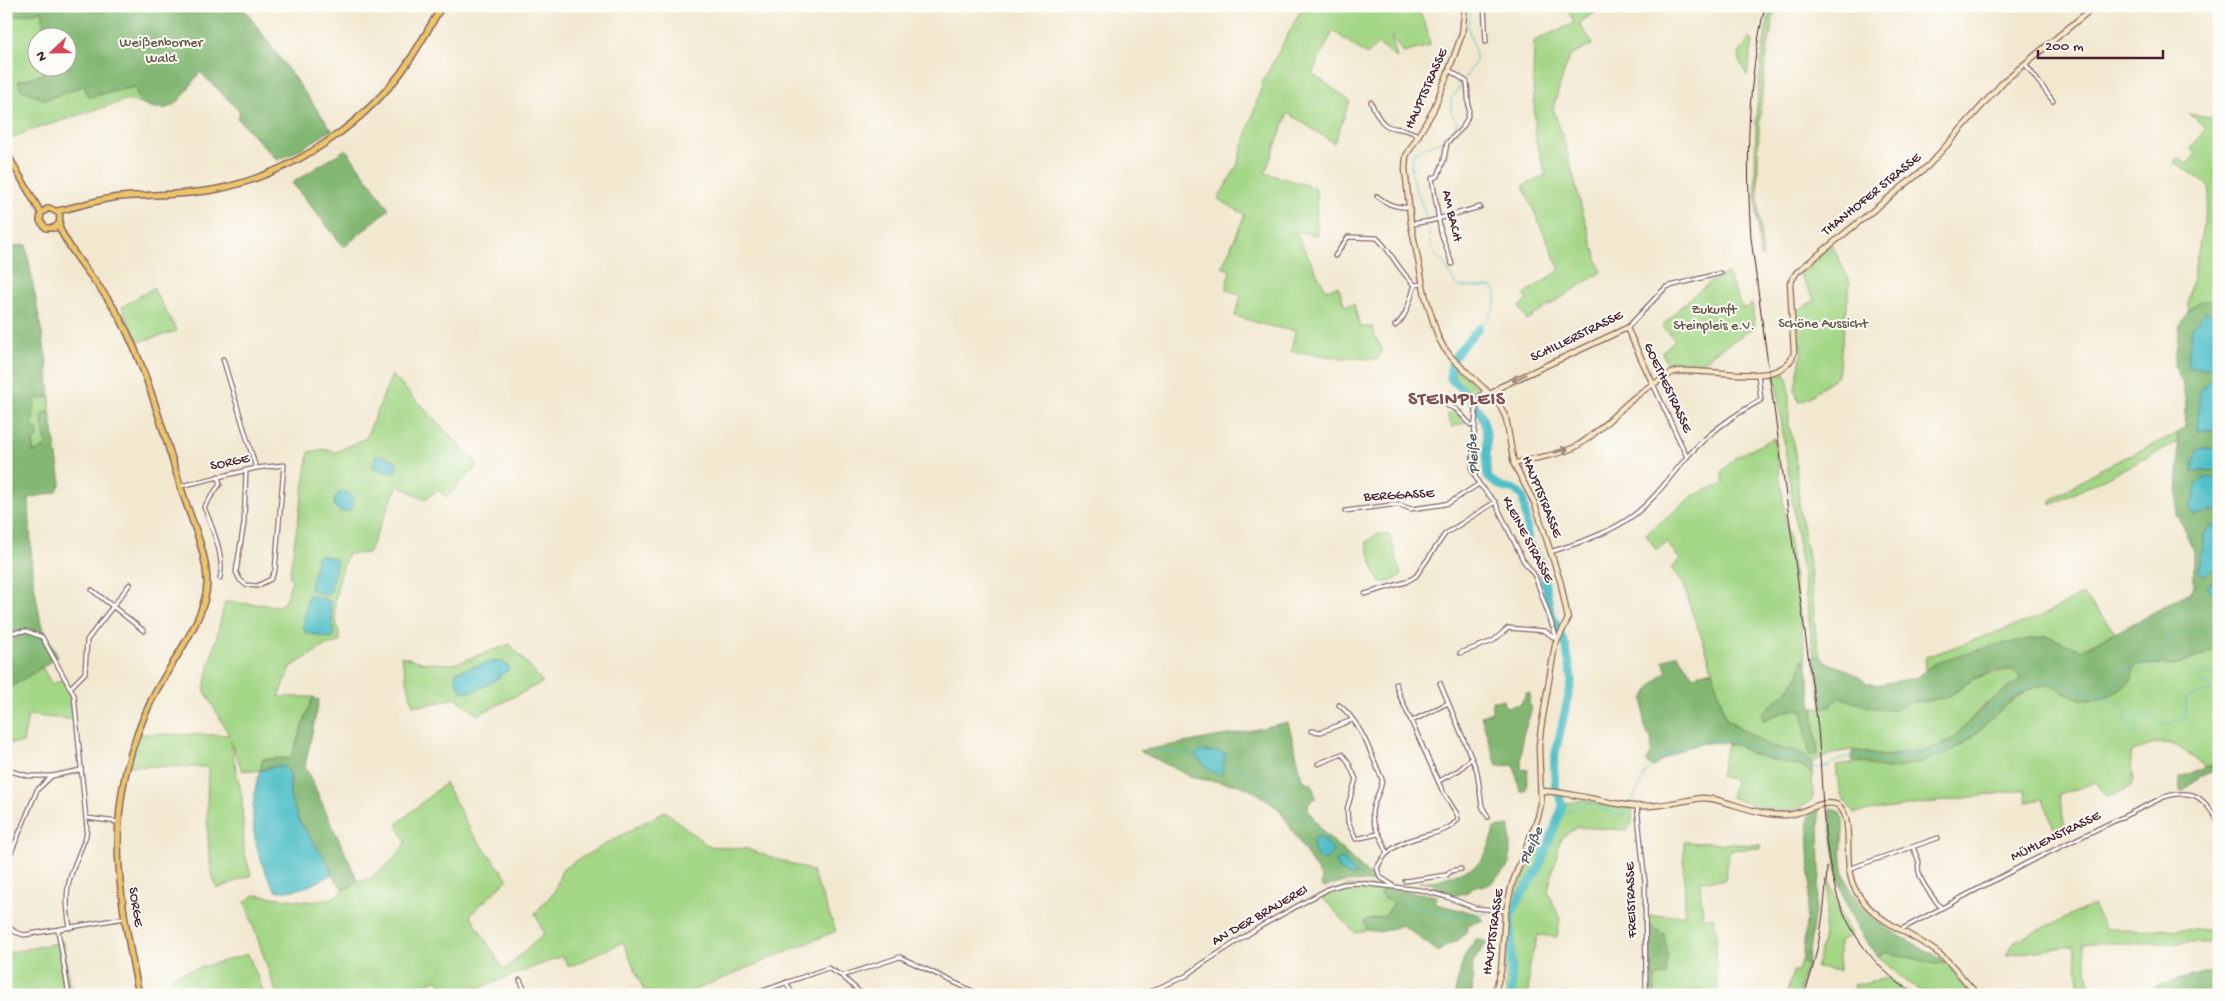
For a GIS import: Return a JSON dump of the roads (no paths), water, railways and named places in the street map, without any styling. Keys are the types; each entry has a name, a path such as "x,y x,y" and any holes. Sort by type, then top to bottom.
{"main road":[{"path":"32,194 43,206 57,211 115,198 171,195 218,188 260,176 294,161 339,134 368,109 400,73 442,6"},
{"path":"6,152 32,194 41,213 41,224 46,228 52,229 66,240"},
{"path":"52,229 75,207"},
{"path":"41,213 49,208"},
{"path":"57,211 66,240"},
{"name":"SORGE","path":"66,240 104,292 126,331 140,365 181,486 204,558 207,576 207,592 201,612 159,685 138,731 126,770 118,822 117,863 139,995"}],"street":[{"name":"HAUPTSTRASSE","path":"1466,6 1462,34 1433,111 1409,150 1405,161 1411,224 1423,284 1434,325 1444,348 1454,360 1491,394 1503,410 1514,464 1530,493 1550,552 1568,619 1555,645 1539,746 1542,791 1538,817 1512,884 1506,911 1501,971 1494,995"},
{"path":"1484,6 1486,42"},
{"name":"THANHOFER STRASSE","path":"1758,374 1780,371 1790,364 1794,354 1790,283 1797,272 1928,166 2004,82 2095,6"},
{"path":"2026,65 2053,101"},
{"name":"AM BACH","path":"1449,70 1467,82 1469,111 1463,127 1448,144 1438,176 1432,178 1438,219 1452,264"},
{"path":"1371,102 1380,122 1386,126 1419,136"},
{"path":"1377,196 1384,203 1403,208 1409,207"},
{"path":"1411,224 1430,221 1480,207"},
{"path":"1335,256 1348,237 1377,238 1407,278 1415,285 1423,284"},
{"name":"SCHILLERSTRASSE","path":"1491,394 1627,328 1666,287 1721,273"},
{"path":"1395,326 1400,322 1407,308 1415,285"},
{"name":"GOETHESTRASSE","path":"1627,328 1687,457"},
{"path":"223,358 256,468"},
{"path":"1514,464 1575,447 1635,395 1673,372 1758,374 1761,400 1727,421 1687,457 1660,491 1628,519 1583,541 1550,552"},
{"name":"KLEINE STRASSE","path":"1486,389 1477,401 1472,470 1479,484 1495,502 1523,560 1540,586 1558,639"},
{"path":"1448,406 1456,409 1471,425 1474,425"},
{"name":"SORGE","path":"181,486 246,470 284,465 275,570 271,579 257,586 246,585 240,580 236,572 244,523 246,470"},
{"path":"218,476 220,484 204,507 212,528 219,557 220,578"},
{"name":"BERGGASSE","path":"1345,511 1392,505 1411,509 1440,505 1449,503 1479,484"},
{"path":"1365,594 1406,582 1416,576 1445,534 1495,502"},
{"path":"71,688 85,673 87,640 130,584"},
{"path":"92,590 144,631"},
{"path":"1460,653 1494,641 1508,628 1545,631 1558,639"},
{"path":"6,633 26,631 34,632 42,637 71,688 76,703 87,818 86,836 69,878 66,893 70,928"},
{"path":"1440,683 1477,771 1482,806 1488,817"},
{"path":"1396,684 1447,800 1457,814 1458,819 1454,824 1408,840 1386,852 1377,868 1378,873 1397,888"},
{"path":"1412,721 1448,703"},
{"path":"1339,705 1346,710 1362,736 1382,779 1382,785 1372,809 1372,817 1378,834 1386,847 1386,852"},
{"path":"1311,731 1320,732 1352,720"},
{"path":"1318,764 1342,754 1356,779 1347,809 1348,822 1356,839 1378,834"},
{"path":"1439,781 1459,770 1471,758"},
{"path":"6,770 29,776 52,776 81,770"},
{"path":"6,864 34,795 52,776"},
{"path":"1542,791 1565,792 1607,803 1636,806 1702,798 1785,816 1829,803 1842,808 1847,818 1848,870 1851,882 1862,900 1873,911 1899,930 1944,957 1979,995"},
{"name":"MÜHLENSTRASSE","path":"1899,930 2034,859 2164,797 2181,792 2190,793 2208,806 2219,822"},
{"name":"FREISTRASSE","path":"1636,806 1645,883 1646,995"},
{"path":"87,818 118,822"},
{"path":"1848,870 1938,838"},
{"path":"1913,847 1919,862 1917,867 1921,877 1941,908"},
{"path":"1408,889 1407,881 1447,875 1451,871 1462,868"},
{"name":"AN DER BRAUEREI","path":"1142,995 1186,976 1260,926 1330,888 1344,884 1359,883 1408,889 1447,896 1475,908 1506,911"},
{"path":"6,924 15,932 24,935 125,918"},
{"path":"58,930 69,995"},
{"path":"842,976 900,957 981,995"},
{"path":"751,995 824,968 828,968 842,976 862,995"},
{"path":"520,980 527,995"},
{"path":"786,982 792,995"},
{"path":"1156,990 1159,995"}],"water":[{"path":"2206,311 2219,319 2219,368 2189,368 2187,362 2192,328"},
{"path":"2212,379 2219,379 2219,429 2197,431 2200,391"},
{"path":"2204,448 2219,449 2219,470 2192,472 2197,450"},
{"path":"381,455 395,460 398,465 395,472 392,474 373,467 375,456"},
{"path":"2206,477 2213,478 2219,482 2219,510 2194,515 2189,509 2194,498 2196,484"},
{"path":"340,492 348,492 354,498 354,506 348,512 340,512 334,506 334,498"},
{"path":"2219,524 2219,568 2203,575 2198,570 2204,543 2204,533 2214,525"},
{"path":"320,555 334,558 337,561 330,593 327,595 312,591 310,588 317,557"},
{"path":"2219,577 2219,599 2208,588 2208,585"},
{"path":"308,596 330,602 334,636 331,638 306,633 303,627"},
{"path":"500,660 510,668 506,672 481,688 468,692 462,691 455,679 456,672"},
{"path":"1202,751 1226,753 1222,773 1219,775 1208,769 1195,755"},
{"path":"277,766 284,767 290,773 290,797 299,821 331,868 331,875 318,882 291,891 276,891 262,863 254,832 253,802 260,771"},
{"path":"1318,836 1333,849 1331,855 1323,861 1316,855 1314,849 1313,839"},
{"path":"1339,859 1344,860 1356,875 1351,876 1339,870 1335,862"}],"waterway":[{"name":"Pleiße","path":"1465,78 1476,61 1468,28 1471,6"},
{"name":"Pleiße","path":"1463,81 1451,100 1451,113 1457,121 1455,127 1451,133 1440,141 1415,151 1411,164 1413,181 1427,218 1430,244 1435,255 1444,263 1455,283 1460,287 1490,287 1494,289 1496,294 1495,305 1487,320 1479,328"},
{"name":"Pleiße","path":"1479,328 1454,358 1450,372 1451,379 1478,408 1482,416 1487,435 1486,466 1488,478 1503,488 1514,489 1523,497 1529,544 1541,562 1551,612 1566,646 1572,680 1554,760 1555,786 1563,805 1539,868 1518,901 1511,916 1512,995"},
{"path":"2101,699 2114,686 2123,671 2153,659 2164,642 2175,633"},
{"path":"1631,803 1646,772 1663,757 1693,744 1723,739 1738,742 1771,757 1791,755 1817,768 1827,767 1832,763 1856,754 1878,759 1884,764 1891,758 1902,755 1920,754 1929,751 1935,755 1950,748 1966,736 1983,720 1983,714 1986,711 2029,686 2048,681 2059,681 2101,699 2120,704 2125,711 2126,723 2136,735 2139,730 2134,721 2140,715 2168,725 2185,718 2186,698 2211,691 2209,685 2200,681 2202,675 2219,672"},
{"path":"1157,750 1196,755"},
{"path":"1229,766 1240,768 1285,797"},
{"path":"1291,802 1360,876"},
{"path":"1561,814 1587,803 1596,805 1614,814 1623,815 1629,807"},
{"path":"1401,895 1417,907 1459,916 1488,913"}],"railway":[{"path":"1765,6 1751,92 1749,121 1751,238 1816,712 1828,852 1838,898 1851,927 1868,953 1879,965 1890,976 1916,995"},
{"path":"1804,995 1814,964 1820,932 1825,900 1827,867"},
{"path":"2214,995 2219,993"}],"district":[{"name":"STEINPLEIS","path":"1457,400"}],"park label":[{"name":"Weißenborner Wald","path":"161,52"},
{"name":"Zukunft Steinpleis e.V.","path":"1714,318"},
{"name":"Schöne Aussicht","path":"1823,324"}]}
